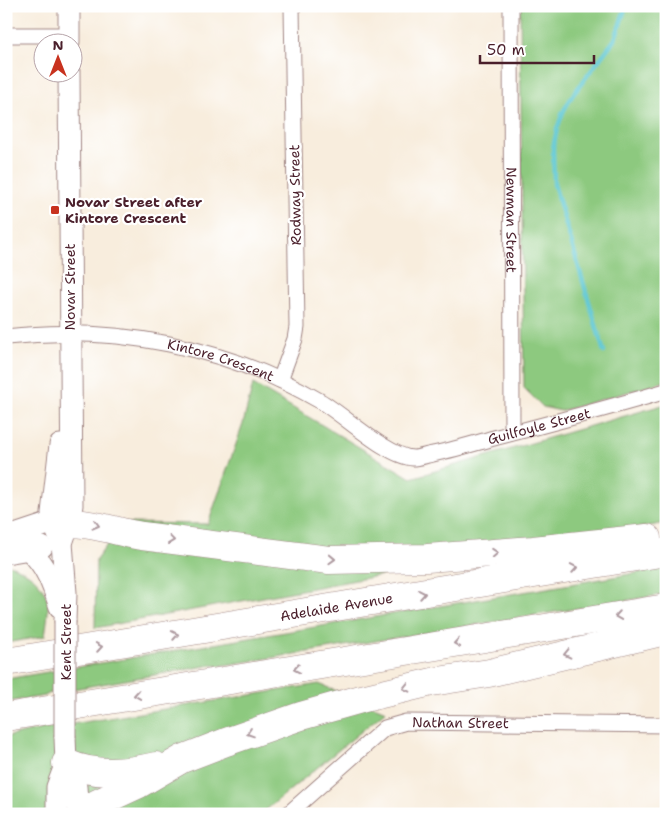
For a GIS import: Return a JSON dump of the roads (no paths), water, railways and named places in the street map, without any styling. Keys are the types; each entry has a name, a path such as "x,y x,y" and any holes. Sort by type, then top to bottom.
{"highway":[{"path":"62,529 91,524 142,536 329,560 426,558 533,550 666,535"},
{"name":"Adelaide Avenue","path":"6,662 666,552"},
{"path":"6,717 666,608"},
{"path":"88,814 92,807 98,803 139,784 182,760 263,729 361,699 432,682 489,673 666,631"},
{"path":"6,723 53,709"},
{"path":"66,750 77,768 91,771 122,772 182,760"}],"main road":[{"path":"69,6 69,32"},
{"name":"Novar Street","path":"62,529 72,505 69,82"},
{"path":"6,538 62,529"},
{"path":"6,553 29,550 62,529"},
{"name":"Kent Street","path":"57,814 57,787 66,750 66,593 62,529"},
{"path":"29,550 37,557 48,574 65,621"},
{"name":"Kent Street","path":"66,750 76,787 78,814"}],"street":[{"name":"Rodway Street","path":"280,380 295,339 297,327 292,6"},
{"name":"Newman Street","path":"511,6 512,433"},
{"path":"6,35 32,37"},
{"name":"Kintore Crescent","path":"6,337 36,334 70,334 129,338 170,345 236,363 280,380 334,410 390,450 413,458"},
{"name":"Guilfoyle Street","path":"413,458 441,453 582,416 666,391"},
{"name":"Nathan Street","path":"288,814 385,728 406,722 666,725"}],"waterway":[{"path":"604,352 554,184 553,148 563,112 572,96 615,39 626,6"}],"place":[{"name":"Novar Street after Kintore Crescent","path":"55,210"}]}
